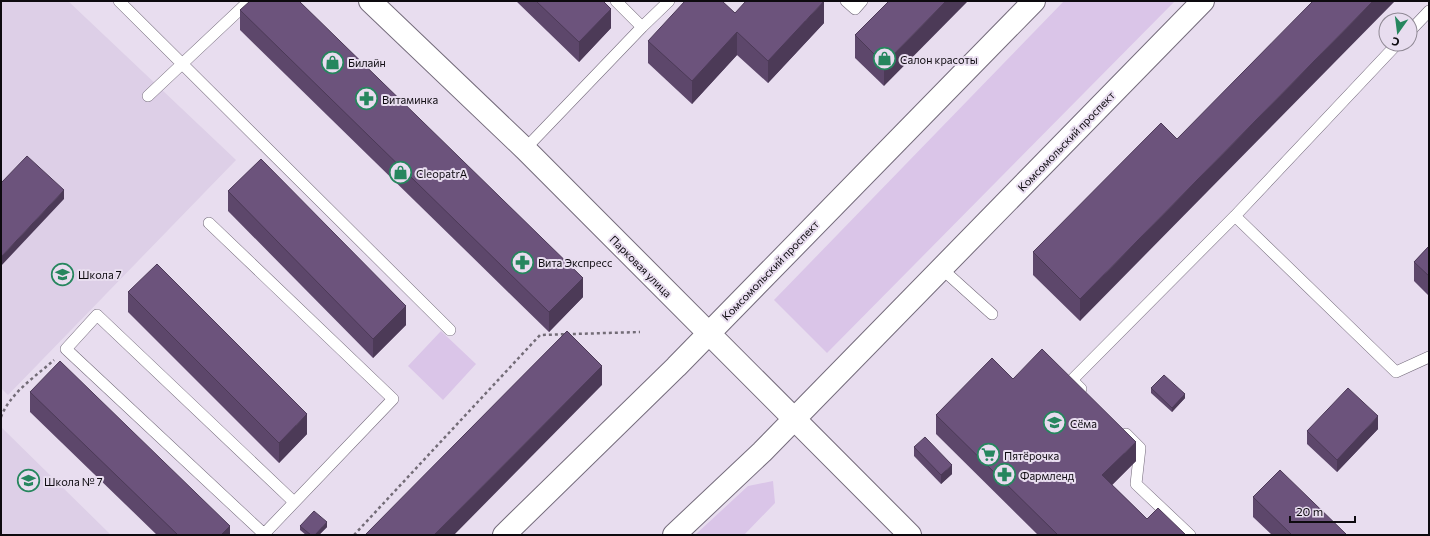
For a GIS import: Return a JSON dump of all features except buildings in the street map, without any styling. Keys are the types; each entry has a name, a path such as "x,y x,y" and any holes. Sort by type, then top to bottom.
{"main road":[{"name":"Парковая улица","path":"370,1 525,149 793,420 910,535"},
{"name":"Комсомольский проспект","path":"504,535 709,334 750,290 1034,1"},
{"name":"Комсомольский проспект","path":"674,535 762,452 1202,1"}],"lane":[{"path":"119,1 450,330"},
{"path":"148,96 248,1"},
{"path":"616,1 642,27"},
{"path":"525,149 642,27 669,1"},
{"path":"846,1 855,9 862,1"},
{"path":"1418,23 1429,11"},
{"path":"1088,396 1072,380 1235,216 1389,52"},
{"path":"1235,216 1396,372 1429,357"},
{"path":"210,223 393,399 264,534 66,349 97,315 294,502"},
{"path":"941,268 992,314"},
{"path":"1119,427 1140,448 1136,484 1190,535"}],"path":[{"path":"354,535 540,336 640,332"},
{"path":"1,418 5,408 15,395 66,349"}],"shaded area":[{"name":"Школа 7","path":"1,1 68,1 236,160 8,395 1,388"},
{"path":"1064,1 1175,1 827,353 774,300"},
{"path":"441,331 476,364 443,400 408,366"},
{"name":"Школа № 7","path":"1,427 111,535 1,535"},
{"path":"773,481 775,503 744,535 695,535 748,486"}],"place":[{"name":"Салон красоты","path":"885,59"},
{"name":"Билайн","path":"332,62"},
{"name":"Витаминка","path":"366,99"},
{"name":"CleopatrA","path":"400,173"},
{"name":"Вита Экспресс","path":"522,262"},
{"name":"Школа 7","path":"63,274"},
{"name":"Сёма","path":"1055,423"},
{"name":"Пятёрочка","path":"989,455"},
{"name":"Фармленд","path":"1004,475"},
{"name":"Школа № 7","path":"28,481"}]}
